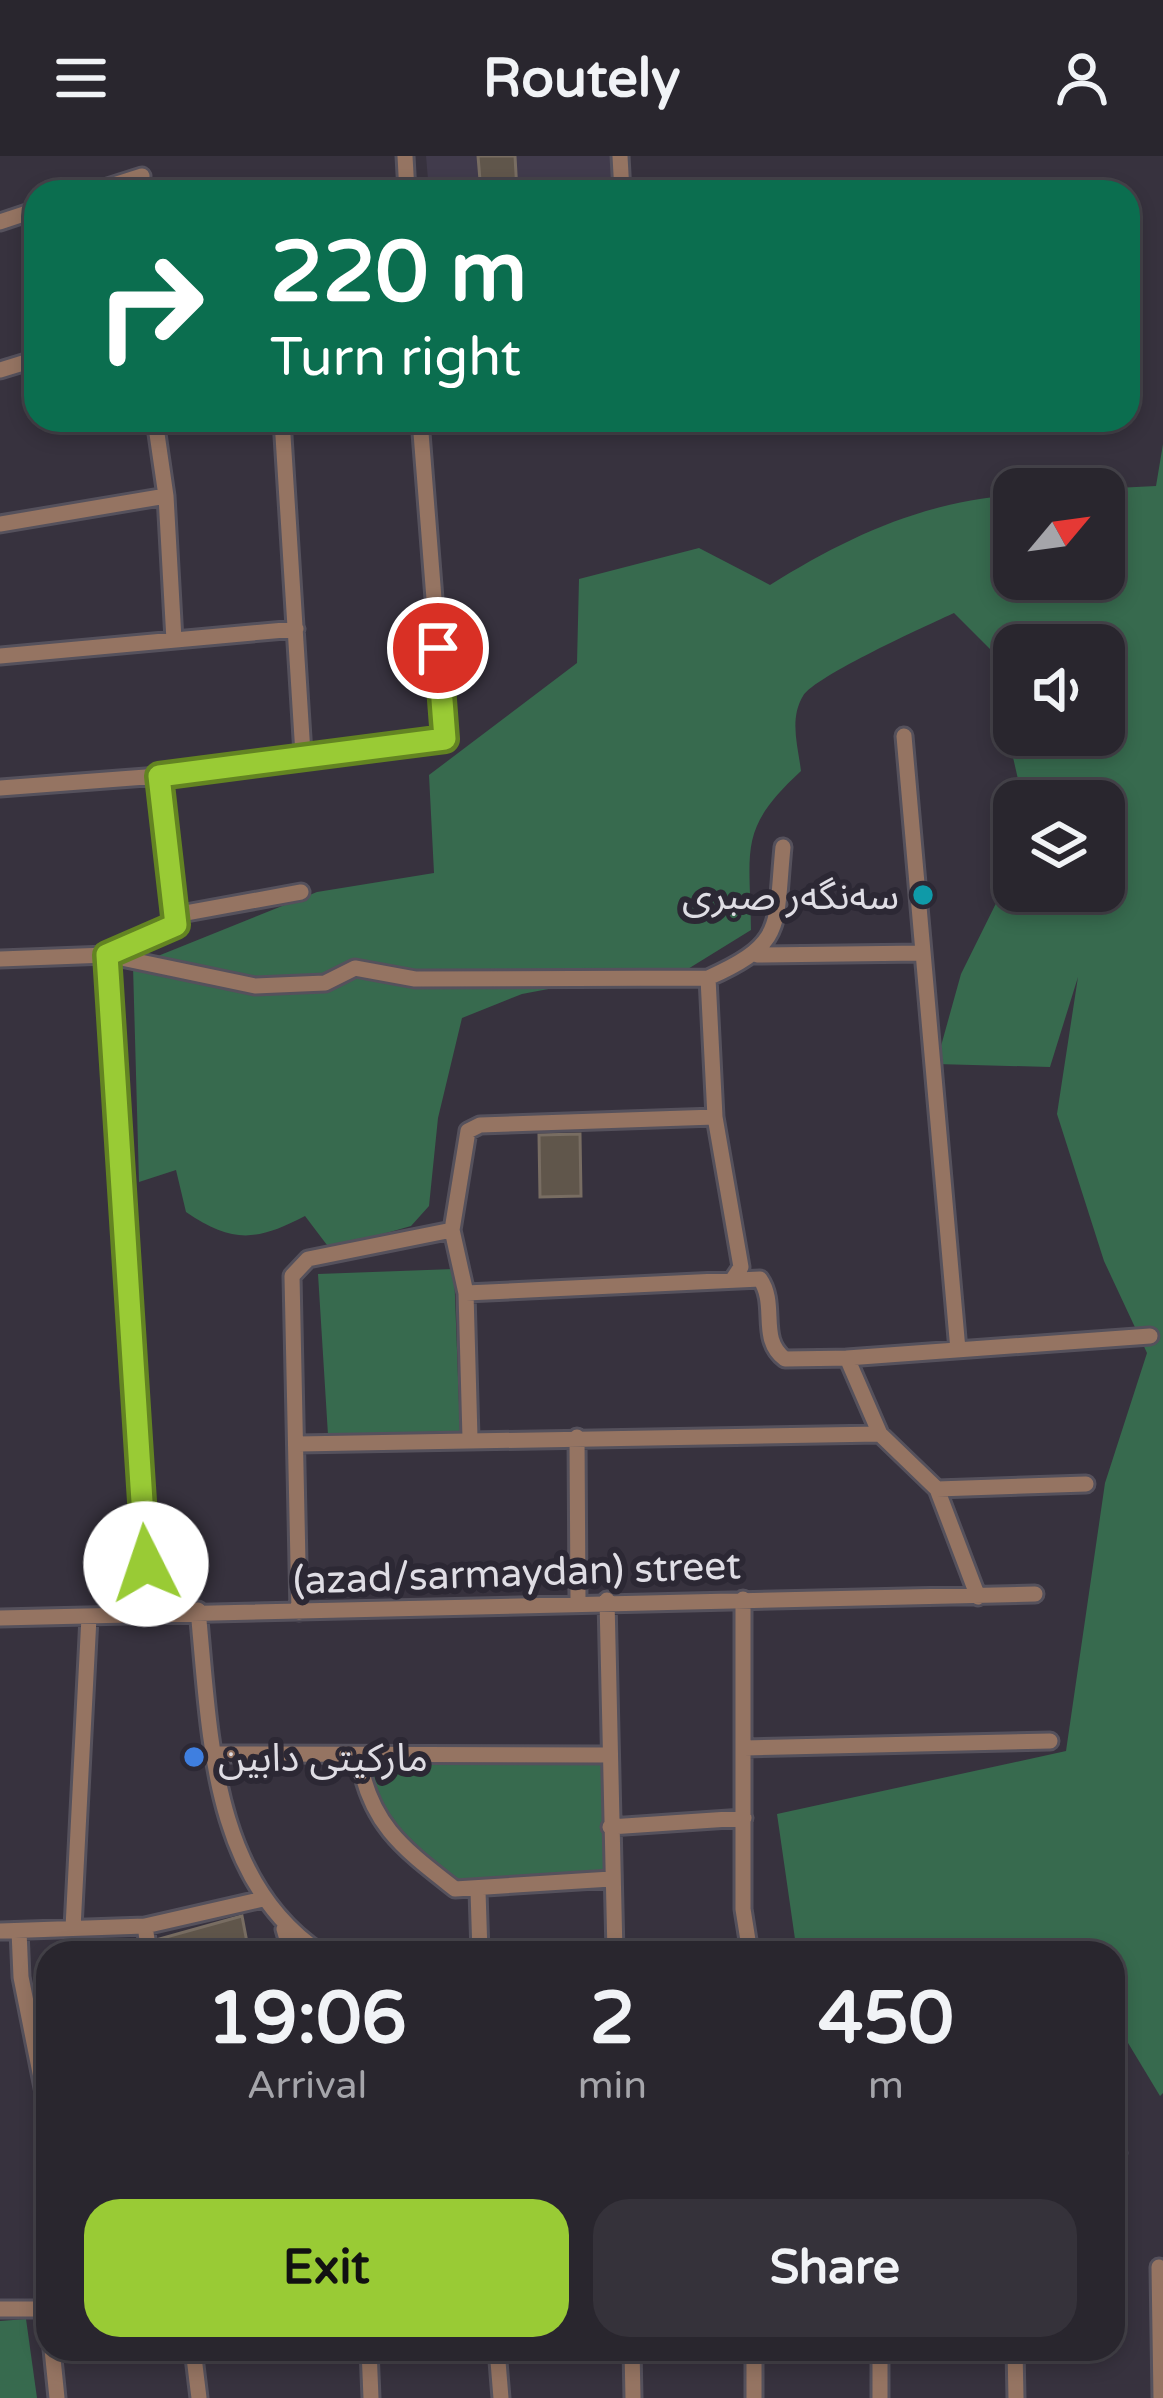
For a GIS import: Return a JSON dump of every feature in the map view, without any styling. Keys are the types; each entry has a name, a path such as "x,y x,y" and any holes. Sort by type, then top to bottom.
{"street":[{"path":"130,180 142,176"},
{"path":"156,432 166,496 174,640"},
{"path":"284,432 303,754"},
{"path":"0,788 159,776 445,739 421,432"},
{"path":"0,524 166,496"},
{"path":"0,656 296,629"},
{"path":"904,736 958,1351"},
{"path":"107,955 176,925 159,776"},
{"path":"757,956 776,920 783,847"},
{"path":"175,916 302,892"},
{"path":"0,959 107,955 255,986 325,983 356,968 416,979 708,978 757,956 923,953"},
{"path":"107,955 149,1610"},
{"path":"708,978 715,1117 741,1267 733,1279"},
{"path":"470,1438 466,1294 452,1230 461,1148 468,1131 480,1125 715,1117"},
{"path":"299,1612 292,1276 308,1259 452,1230"},
{"path":"466,1294 733,1279 765,1284 770,1345 785,1359 1150,1336"},
{"path":"853,1358 847,1358 880,1434 937,1489 978,1597"},
{"path":"298,1444 880,1434"},
{"path":"577,1437 578,1601"},
{"path":"937,1489 1086,1484"},
{"name":"(azad/sarmaydan) street","path":"0,1618 89,1618 149,1610 472,1611 607,1600 1035,1594"},
{"path":"743,1599 743,1909 749,1941"},
{"path":"607,1600 614,1941"},
{"path":"198,1610 212,1754 229,1824 288,1941"},
{"path":"73,1928 89,1618"},
{"path":"745,1748 1050,1741"},
{"path":"212,1754 359,1758 609,1755"},
{"path":"359,1758 366,1799 402,1848 454,1889 611,1879"},
{"path":"610,1827 744,1818"},
{"path":"478,1891 480,1941"},
{"path":"0,1931 145,1926 263,1899"},
{"path":"145,1926 147,1941"},
{"path":"284,1929 302,1941"},
{"path":"19,1931 21,1977 36,2053"},
{"path":"1159,2267 1161,2398"},
{"path":"0,2309 36,2310"},
{"path":"53,2361 57,2398"},
{"path":"194,2361 199,2398"},
{"path":"369,2361 371,2398"},
{"path":"498,2361 501,2398"},
{"path":"632,2361 633,2398"},
{"path":"754,2361 754,2398"},
{"path":"880,2361 880,2398"},
{"path":"1015,2361 1016,2398"}],"shaded area":[{"path":"426,156 620,156 622,180 428,180"}],"green space":[{"path":"1163,444 1160,2096 1125,2038 1125,1941 795,1941 777,1814 1066,1751 1105,1483 1147,1353 1104,1261 1057,1114 1078,977 1050,1067 936,1064 961,974 993,909 1125,912 1125,780 1018,780 1013,756 1125,756 1125,624 993,624 993,652 954,613 812,687 803,696 795,723 801,771 766,809 752,842 751,930 683,972 612,977 522,994 462,1018 438,1118 429,1206 411,1226 330,1249 305,1216 259,1234 232,1234 186,1212 176,1170 139,1182 133,966 317,892 434,873 429,775 577,663 579,579 699,548 770,585 886,525 993,497 993,600 1125,600 1125,488 1156,486"},
{"path":"454,1269 460,1431 328,1435 318,1274"},
{"path":"609,1755 611,1879 455,1889 402,1848 359,1758"},
{"path":"26,2319 37,2398 0,2398 0,2321"}],"building":[{"path":"478,156 515,156 516,180 480,180"},
{"path":"580,1134 581,1196 540,1197 539,1135"},
{"path":"242,1916 247,1941 159,1941"}],"place":[{"name":"سەنگەر صبری","path":"923,895"},
{"name":"ماركيتى دابين","path":"194,1757"}],"route":[{"path":"146,1564 107,955 176,925 159,776 445,739 438,648"}]}
